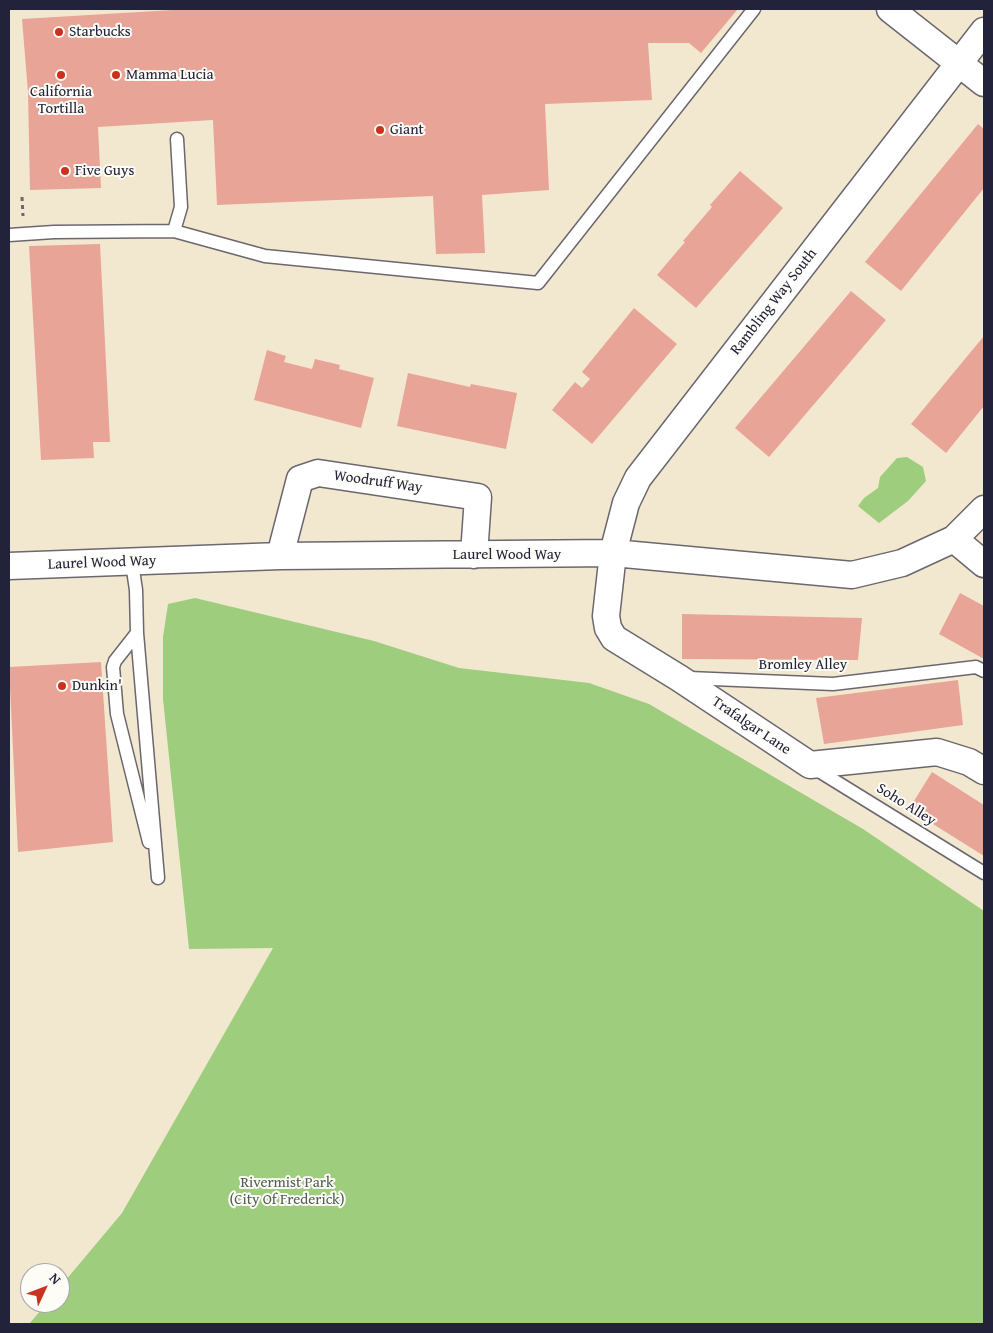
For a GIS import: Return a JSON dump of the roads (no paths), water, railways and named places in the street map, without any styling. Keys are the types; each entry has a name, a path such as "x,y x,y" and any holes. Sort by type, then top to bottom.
{"street":[{"path":"890,9 984,82"},
{"name":"Rambling Way South","path":"613,553 626,503 638,478 984,31"},
{"name":"Woodruff Way","path":"280,556 300,480 318,473 478,497 474,555"},
{"name":"Laurel Wood Way","path":"9,566 132,563 280,556 613,553 852,575 902,563 954,539 984,509"},
{"path":"954,539 984,564"},
{"name":"Trafalgar Lane","path":"613,553 606,616 608,628 614,638 679,678 810,765"},
{"path":"810,765 937,752 969,762 984,771"}],"lane":[{"path":"9,235 54,232 174,231 265,256 538,283 754,9"},
{"path":"174,231 181,207 177,139"},
{"path":"132,563 136,590 137,633 158,878 117,714 113,667 115,661 137,633"},
{"name":"Bromley Alley","path":"679,678 833,684 976,667 984,671"},
{"name":"Soho Alley","path":"810,765 984,873"}],"place":[{"name":"Starbucks","path":"59,32"},
{"name":"California Tortilla","path":"61,75"},
{"name":"Mamma Lucia","path":"116,75"},
{"name":"Giant","path":"380,130"},
{"name":"Five Guys","path":"65,171"},
{"name":"Dunkin'","path":"62,686"}],"park label":[{"name":"Rivermist Park (City Of Frederick)","path":"287,1192"}]}
